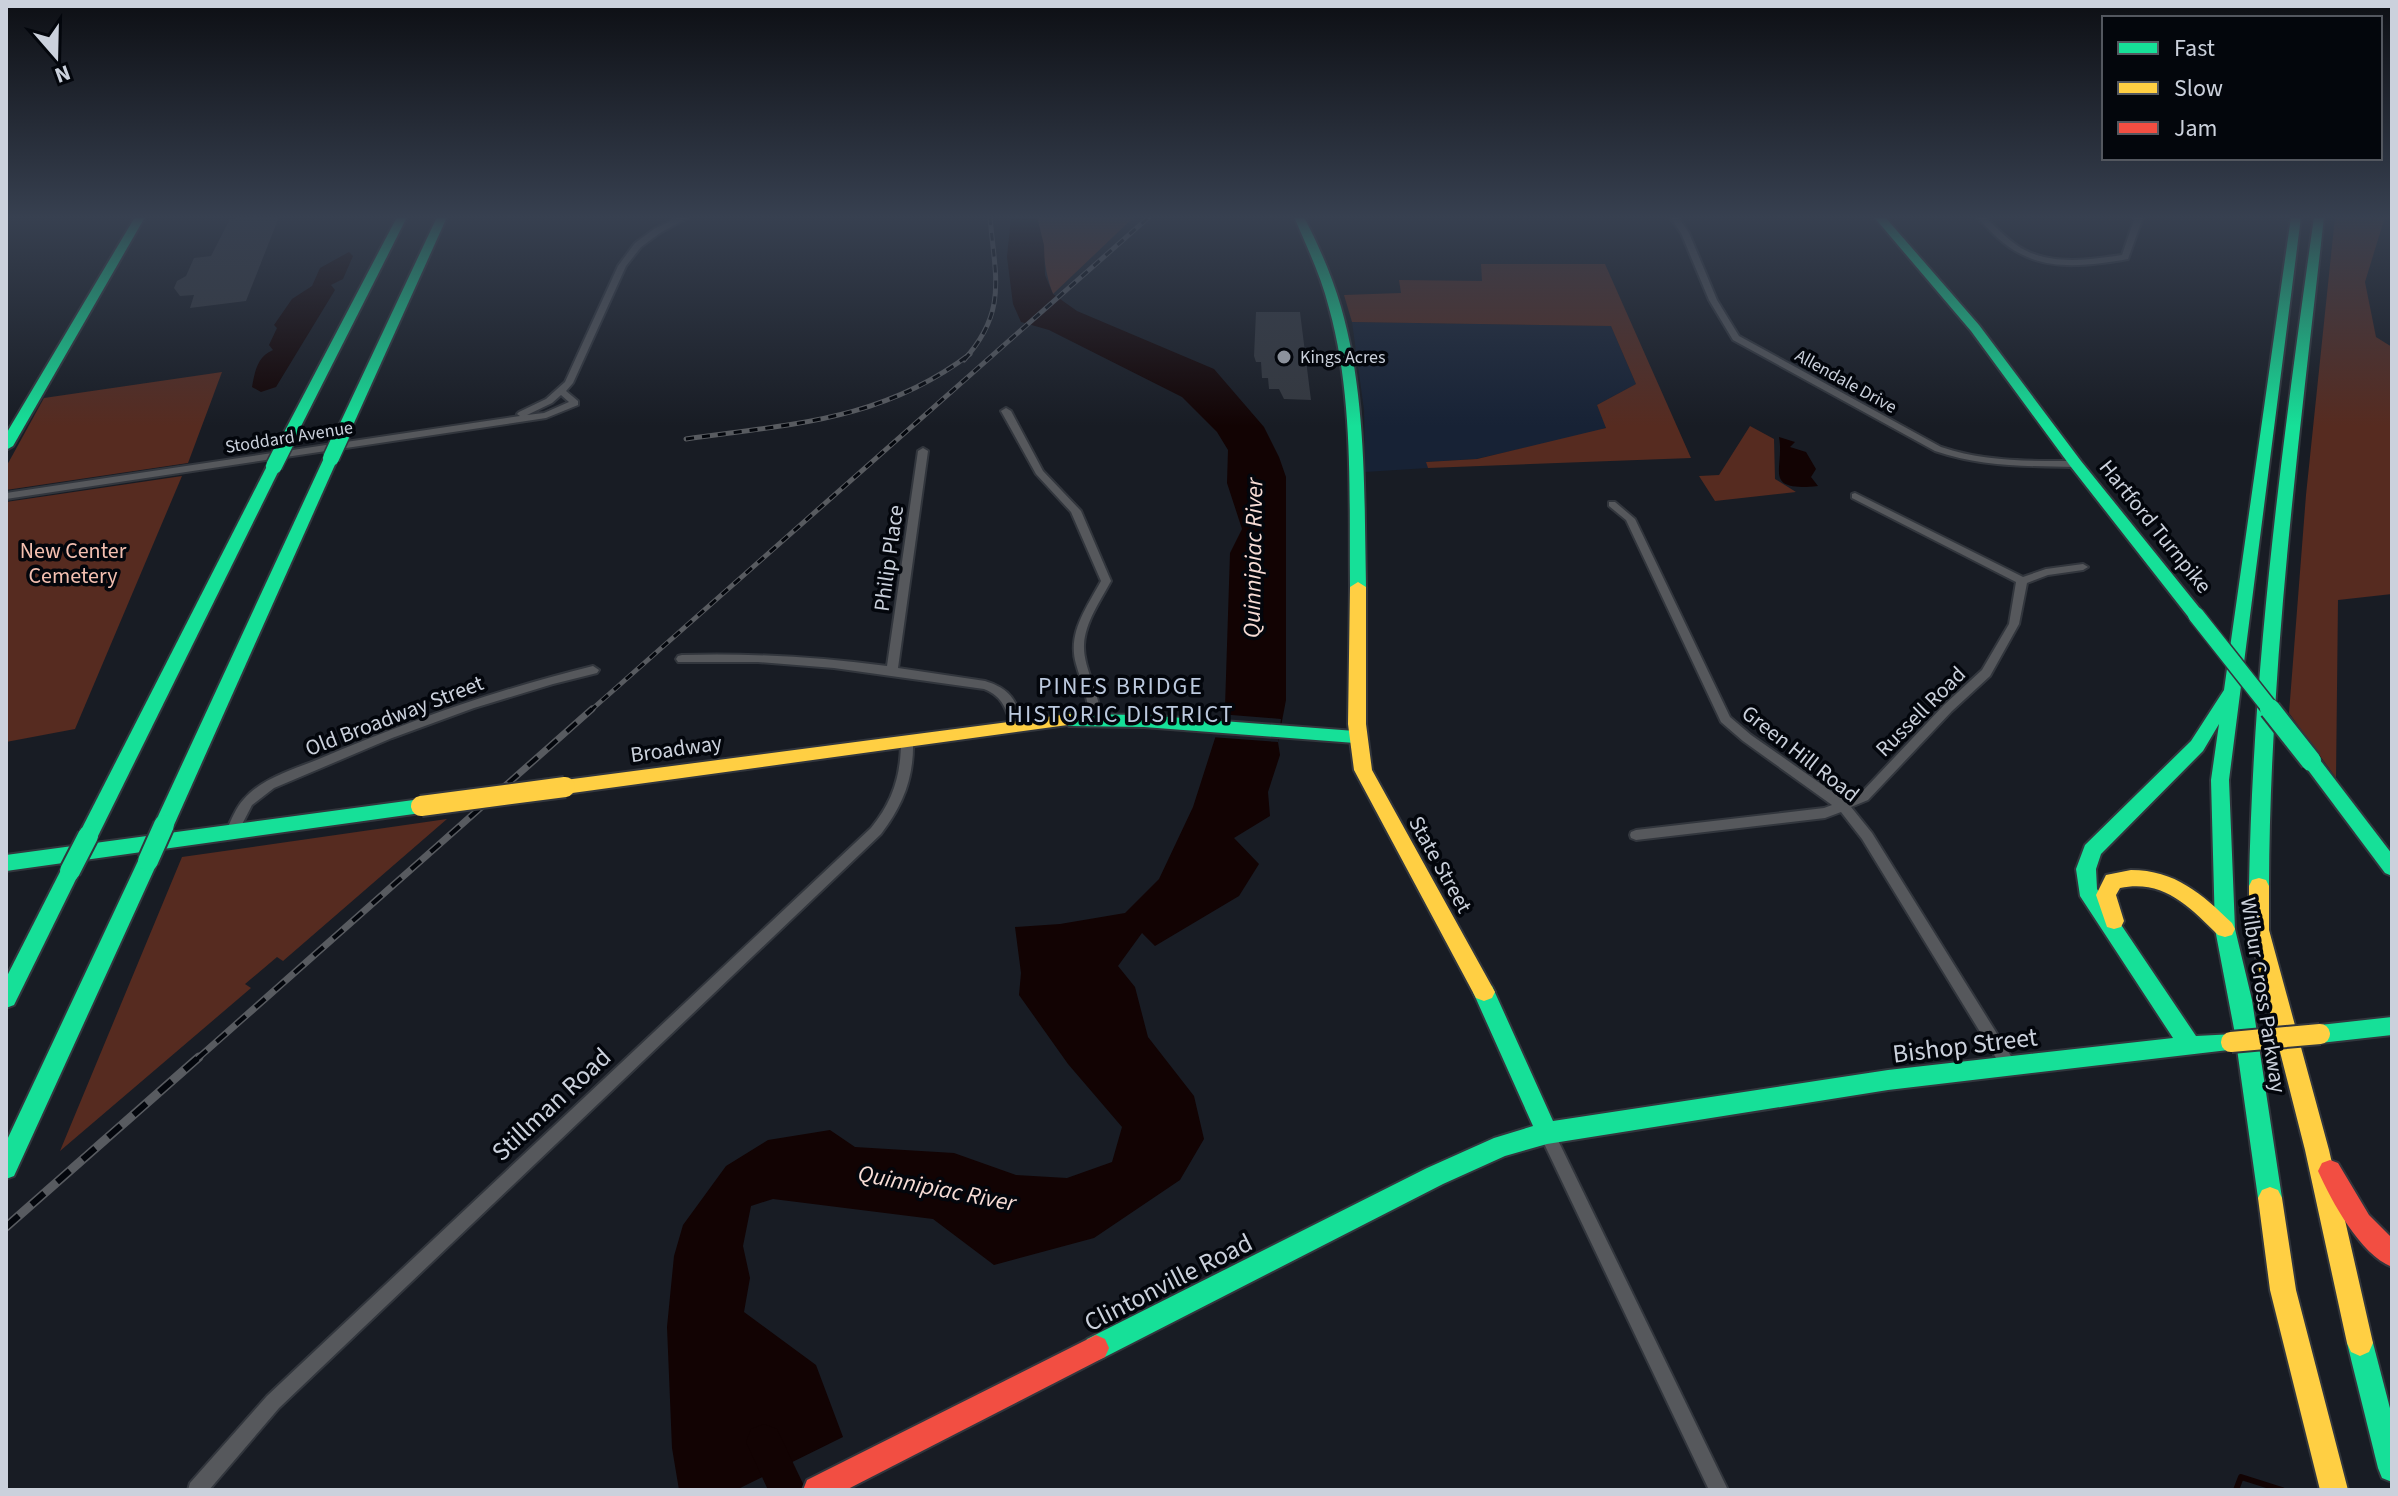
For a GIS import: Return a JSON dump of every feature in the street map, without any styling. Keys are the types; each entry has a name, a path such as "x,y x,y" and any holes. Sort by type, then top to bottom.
{"main road":[{"path":"6,446 99,287"},
{"path":"6,999 366,287"},
{"path":"8,1163 410,287"},
{"name":"State Street","path":"1332,287 1349,354 1356,448 1359,649 1355,737 1363,770 1483,990 1547,1133"},
{"name":"Hartford Turnpike","path":"1939,287 1975,328 2076,464 2311,761 2385,849 2392,868"},
{"name":"Wilbur Cross Parkway","path":"2287,287 2220,780 2225,929 2241,1000 2283,1290 2334,1490"},
{"name":"Wilbur Cross Parkway","path":"2311,287 2271,628 2258,791 2259,930 2317,1150 2350,1304 2392,1468"},
{"path":"2190,1045 2087,890 2086,869 2092,850 2197,746 2235,682"},
{"name":"Broadway","path":"6,863 1017,726 1095,719 1355,737"},
{"path":"2120,942 2106,895 2113,881 2128,875 2162,878 2186,891 2225,929"},
{"name":"Bishop Street","path":"1547,1133 1713,1103 2190,1045 2392,1026"},
{"path":"2320,1034 2392,1036"},
{"name":"Clintonville Road","path":"817,1490 1462,1163 1502,1146 1547,1133"},
{"path":"2317,1150 2360,1223 2392,1255"}],"street":[{"path":"508,421 562,392 571,380 613,287"},
{"name":"Allendale Drive","path":"1710,287 1730,330 1745,344 1938,449 1962,459 1984,463 2076,464"},
{"name":"Stoddard Avenue","path":"6,496 549,414 575,403 562,392"},
{"path":"1006,411 1039,472 1076,511 1106,581 1087,618 1078,647 1096,708 1095,719"},
{"name":"Philip Place","path":"892,671 923,451"},
{"path":"1855,496 2022,581 2046,572 2083,567"},
{"name":"Green Hill Road","path":"1612,504 1630,519 1725,719 1843,806 1867,836 2009,1066"},
{"name":"Russell Road","path":"1636,835 1825,813 1864,797 1948,708 1986,673 2014,624 2022,581"},
{"path":"682,659 782,658 892,671 999,690 1012,704 1017,726"},
{"name":"Old Broadway Street","path":"232,831 252,797 270,785 478,703 593,670"},
{"name":"Stillman Road","path":"197,1490 273,1402 876,831 892,812 904,785 907,741"},
{"name":"State Street","path":"1547,1133 1719,1490"}],"shaded area":[{"path":"1352,322 1611,326 1636,384 1597,405 1607,427 1592,433 1476,459 1427,462 1428,468 1365,472 1364,410"}],"green space":[{"path":"1400,287 1615,287 1691,458 1428,468 1426,462 1477,459 1606,428 1597,405 1636,384 1611,326 1352,322 1344,295 1401,293"},
{"path":"2328,287 2366,287 2376,337 2392,347 2392,594 2338,600 2336,778 2289,713 2306,495"},
{"name":"New Center Cemetery","path":"222,372 188,463 6,490 6,467 44,398"},
{"path":"1750,426 1774,439 1775,479 1796,492 1715,501 1699,476 1719,475"},
{"name":"New Center Cemetery","path":"182,476 75,729 6,742 6,502"},
{"path":"447,819 283,961 277,957 245,984 251,988 60,1151 182,857"}],"water":[{"path":"311,287 332,287 335,290 276,387 261,392 252,387 256,370 260,361 273,350 269,345 277,328 274,325 292,299"},
{"path":"1011,287 1050,287 1053,294 1077,311 1214,369 1264,427 1286,477 1286,700 1278,742 1280,755 1268,792 1270,816 1234,838 1259,864 1239,896 1155,946 1142,933 1118,966 1135,987 1148,1037 1194,1096 1204,1139 1180,1180 1094,1238 994,1265 933,1219 773,1199 751,1206 743,1246 750,1278 744,1312 816,1365 843,1437 736,1490 679,1490 672,1448 667,1327 674,1256 683,1225 726,1166 768,1140 830,1130 855,1147 954,1153 1016,1175 1067,1178 1112,1162 1122,1127 1068,1064 1019,995 1021,973 1015,927 1060,924 1125,913 1159,879 1193,807 1225,707 1230,553 1242,529 1227,483 1228,450 1217,432 1182,397 1049,330 1021,322 1013,304"},
{"path":"1779,437 1795,442 1790,447 1806,452 1816,469 1811,477 1818,486 1800,487 1782,482 1779,476"}],"pier":[{"path":"1219,714 1281,719 1278,742 1211,737"}],"building":[{"path":"252,287 246,301 190,308 194,295 180,296 174,288"},
{"name":"Kings Acres","path":"1256,312 1300,312 1311,400 1284,399 1279,389 1269,389 1268,378 1262,378 1261,362 1256,362 1254,356"}],"waterway":[{"name":"Quinnipiac River","path":"764,1442 787,1490"},
{"path":"2236,1490 2241,1477 2282,1490"}],"railway":[{"path":"967,356 987,325 993,309 995,287"},
{"path":"590,711 1070,287"},
{"path":"686,439 799,423 869,406 937,376 967,356"},
{"path":"964,360 967,356"},
{"path":"197,1059 592,709"},
{"path":"6,1227 199,1057"}],"traffic: fast":[{"path":"6,446 99,287"},
{"path":"286,442 366,287"},
{"path":"342,434 410,287"},
{"path":"1328,287 1345,352 1352,398 1358,587"},
{"path":"1939,287 1975,328 2076,464 2196,615"},
{"path":"2270,1198 2241,1000 2225,929 2220,780 2287,287"},
{"path":"2259,886 2260,802 2270,634 2310,287"},
{"path":"331,458 342,434"},
{"path":"274,466 286,442"},
{"path":"164,825 331,458"},
{"path":"88,836 274,466"},
{"path":"2196,615 2311,761"},
{"path":"2190,1045 2087,890 2086,869 2092,850 2197,746 2227,695"},
{"path":"1069,720 1144,721 1355,737"},
{"path":"2311,761 2392,868"},
{"path":"6,863 421,806"},
{"path":"148,861 164,825"},
{"path":"70,871 88,836"},
{"path":"6,1168 148,861"},
{"path":"6,999 70,871"},
{"path":"1096,1348 1435,1176 1502,1146 1547,1133 1484,992"},
{"path":"2320,1034 2392,1026"},
{"path":"1547,1133 1717,1104 1888,1080 2231,1042"},
{"path":"2360,1343 2392,1468"}],"traffic: slow":[{"path":"1358,587 1357,724 1363,770 1484,992"},
{"path":"565,787 1069,720"},
{"path":"421,806 565,787"},
{"path":"2114,921 2106,895 2113,881 2147,878 2162,881 2188,895 2225,929"},
{"path":"2259,886 2259,930 2317,1150 2360,1343"},
{"path":"2231,1042 2320,1034"},
{"path":"2270,1198 2283,1290 2334,1490"}],"traffic: jam":[{"path":"2330,1171 2360,1223 2392,1255"},
{"path":"817,1490 1096,1348"}],"place":[{"name":"Kings Acres","path":"1284,357"}],"district":[{"name":"PINES BRIDGE HISTORIC DISTRICT","path":"1121,700"}]}
